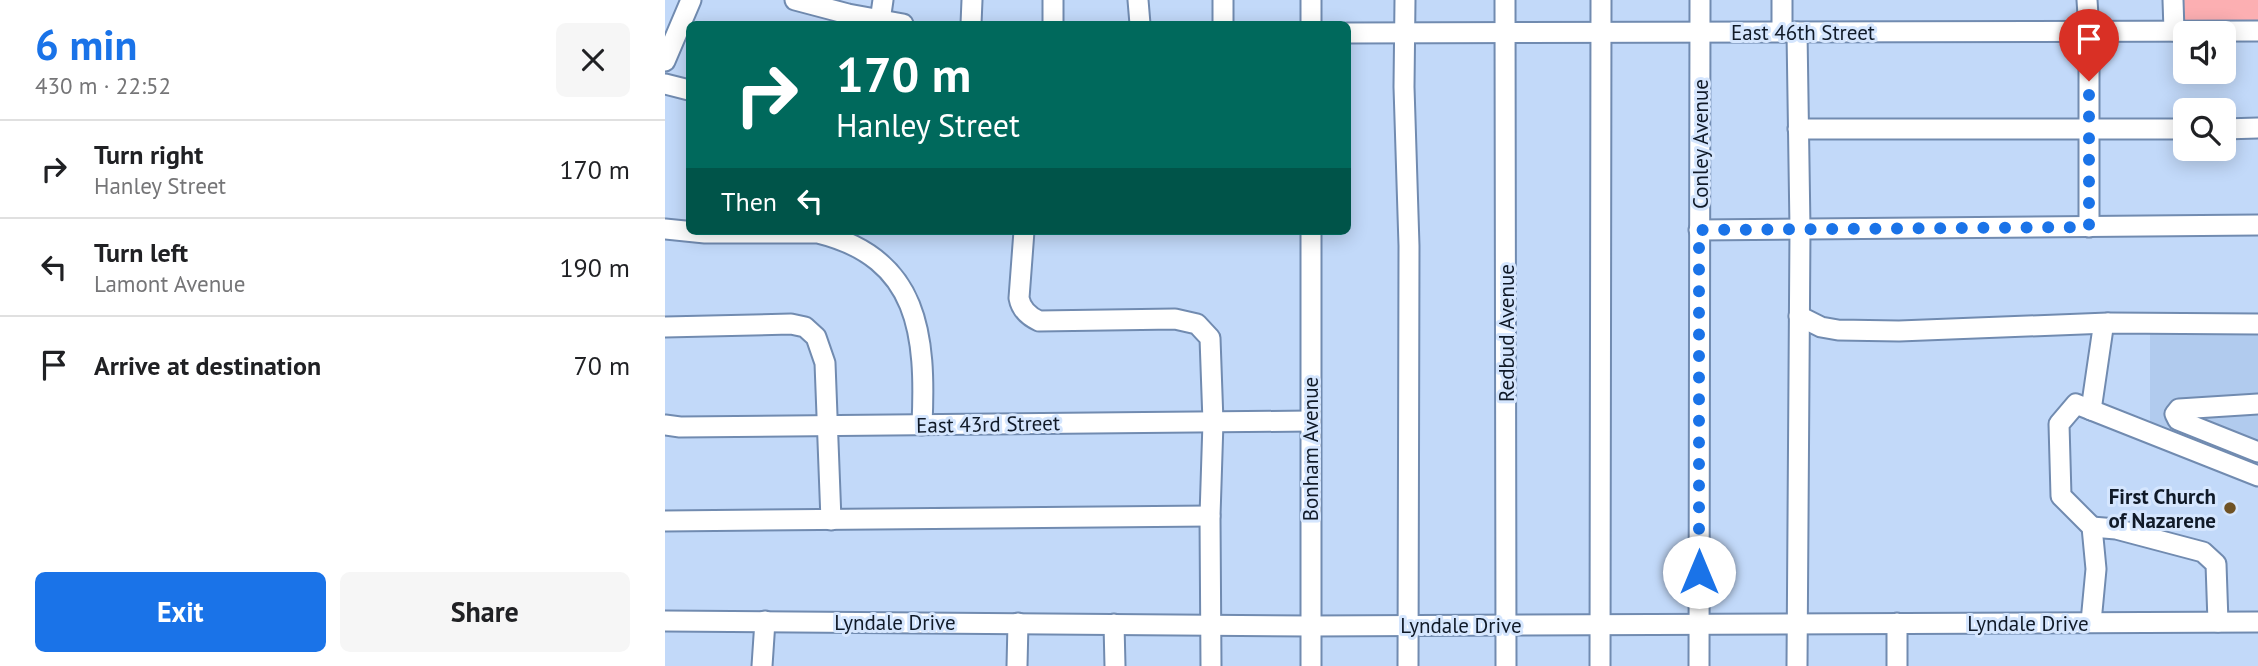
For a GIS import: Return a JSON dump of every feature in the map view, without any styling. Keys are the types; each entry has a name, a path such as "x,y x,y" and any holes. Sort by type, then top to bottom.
{"street":[{"path":"665,61 691,0"},
{"path":"795,0 880,21 883,0"},
{"path":"971,21 972,0"},
{"path":"1053,0 1053,21"},
{"path":"1138,0 1140,21"},
{"path":"1223,0 1223,21"},
{"path":"1311,0 1311,21"},
{"path":"1405,0 1404,87 1409,246 1408,666"},
{"name":"Redbud Avenue","path":"1505,0 1506,666"},
{"path":"1600,666 1601,0"},
{"name":"Conley Avenue","path":"1699,666 1700,0"},
{"path":"1782,0 1790,32 1798,129 1800,229 1797,666"},
{"path":"2087,0 2089,227"},
{"path":"2173,0 2173,21"},
{"name":"East 46th Street","path":"1351,33 2173,31"},
{"name":"East 46th Street","path":"2236,31 2258,31"},
{"path":"665,84 686,89"},
{"path":"2236,129 2258,128"},
{"path":"1798,129 2173,129"},
{"path":"1699,230 2258,225"},
{"path":"665,229 686,230"},
{"path":"824,235 852,244 869,255 899,286 910,305 918,327 923,366 922,425"},
{"path":"1024,235 1019,298 1020,305 1031,317 1039,321 1175,319 1196,324 1208,333 1212,344 1213,422 1210,516 1211,666"},
{"name":"Bonham Avenue","path":"1311,235 1311,666"},
{"path":"1799,316 1821,327 1838,330 1899,331 2108,323 2258,324"},
{"path":"2091,410 2103,328 2108,323"},
{"path":"665,327 791,324 805,327 816,337 825,363 831,520"},
{"path":"2218,622 2216,564 2203,552 2116,529 2092,527 2060,496 2059,424 2077,404 2258,477"},
{"path":"2258,404 2179,409 2175,414 2178,420 2258,452"},
{"name":"East 43rd Street","path":"665,425 1310,421"},
{"path":"665,521 1210,516"},
{"path":"2091,622 2096,569 2092,527"},
{"name":"Lyndale Drive","path":"665,621 1211,625 2258,622"},
{"path":"762,666 765,621"},
{"path":"1017,666 1018,623"},
{"path":"1897,623 1897,666"},
{"path":"1114,624 1115,666"}],"shaded area":[{"path":"2173,0 2258,0 2258,31 2236,31 2236,21 2174,21"},
{"path":"2150,321 2258,322 2258,472 2150,427"}],"place":[{"name":"First Church of Nazarene","path":"2230,508"}],"route":[{"path":"1699,572 1699,230 2089,227 2089,81"}]}
